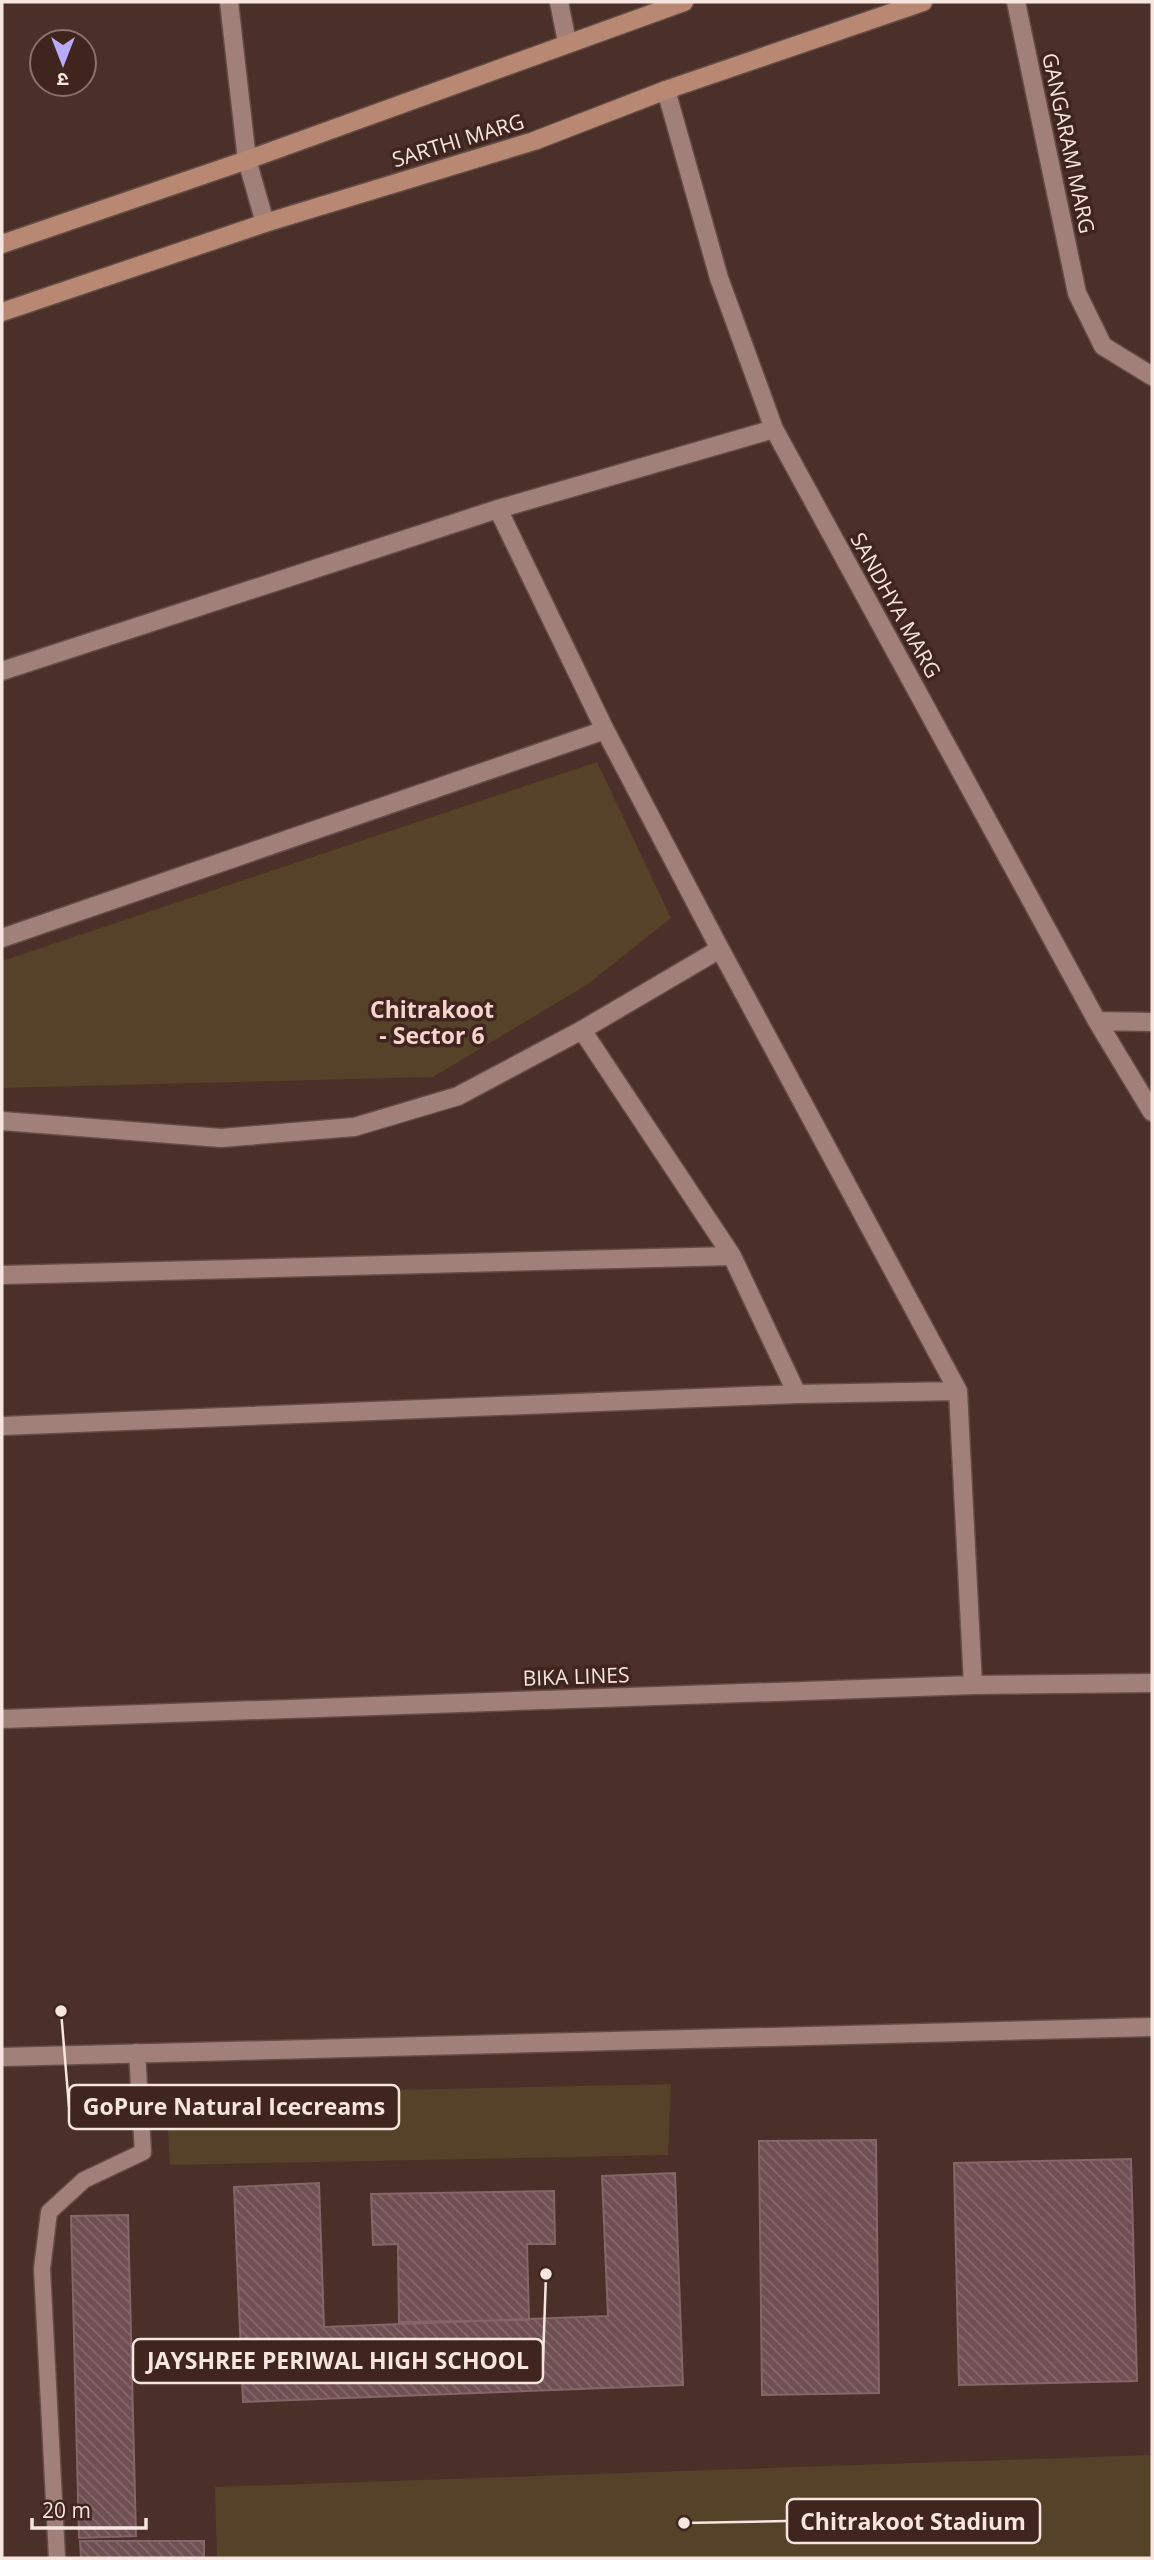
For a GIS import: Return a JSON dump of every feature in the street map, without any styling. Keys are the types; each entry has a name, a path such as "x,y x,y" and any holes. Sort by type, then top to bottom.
{"street":[{"path":"229,2 247,160 265,223"},
{"path":"559,2 567,42"},
{"path":"2,244 247,160 567,42 684,2"},
{"name":"SARTHI MARG","path":"2,312 265,223 534,141 666,90 923,2"},
{"name":"GANGARAM MARG","path":"1016,2 1077,293 1103,346 1152,376"},
{"name":"SANDHYA MARG","path":"666,90 719,278 774,429 1097,1021 1152,1112"},
{"path":"2,671 498,509 774,429"},
{"path":"498,509 605,730 958,1391 973,1685"},
{"path":"2,938 605,730"},
{"path":"2,1121 221,1138 354,1127 458,1096 582,1030 720,949"},
{"path":"1097,1021 1152,1022"},
{"path":"582,1030 732,1256 797,1394"},
{"path":"2,1275 732,1256"},
{"path":"2,1426 797,1394 958,1391"},
{"name":"BIKA LINES","path":"2,1719 973,1685 1152,1683"},
{"path":"2,2057 1152,2027"}],"lane":[{"path":"57,2558 42,2269 49,2212 85,2180 143,2152 137,2052"}],"shaded area":[{"path":"597,762 671,918 588,984 433,1077 2,1088 2,961"},
{"path":"671,2084 668,2155 170,2165 166,2095"},
{"path":"1152,2455 1152,2558 217,2558 215,2487"}],"building":[{"path":"876,2140 879,2393 762,2395 759,2141"},
{"path":"1131,2159 1137,2381 959,2385 954,2163"},
{"path":"675,2173 683,2385 243,2402 234,2187 319,2183 324,2327 608,2316 602,2176"},
{"path":"554,2191 555,2244 527,2244 529,2320 399,2322 398,2244 373,2245 371,2194"},
{"path":"128,2215 136,2536 79,2538 71,2216"},
{"path":"80,2541 204,2541 204,2558 81,2558"}],"place":[{"name":"GoPure Natural Icecreams","path":"61,2011"},
{"name":"JAYSHREE PERIWAL HIGH SCHOOL","path":"546,2274"},
{"name":"Chitrakoot Stadium","path":"684,2523"}],"district":[{"name":"Chitrakoot - Sector 6","path":"432,1022"}]}
